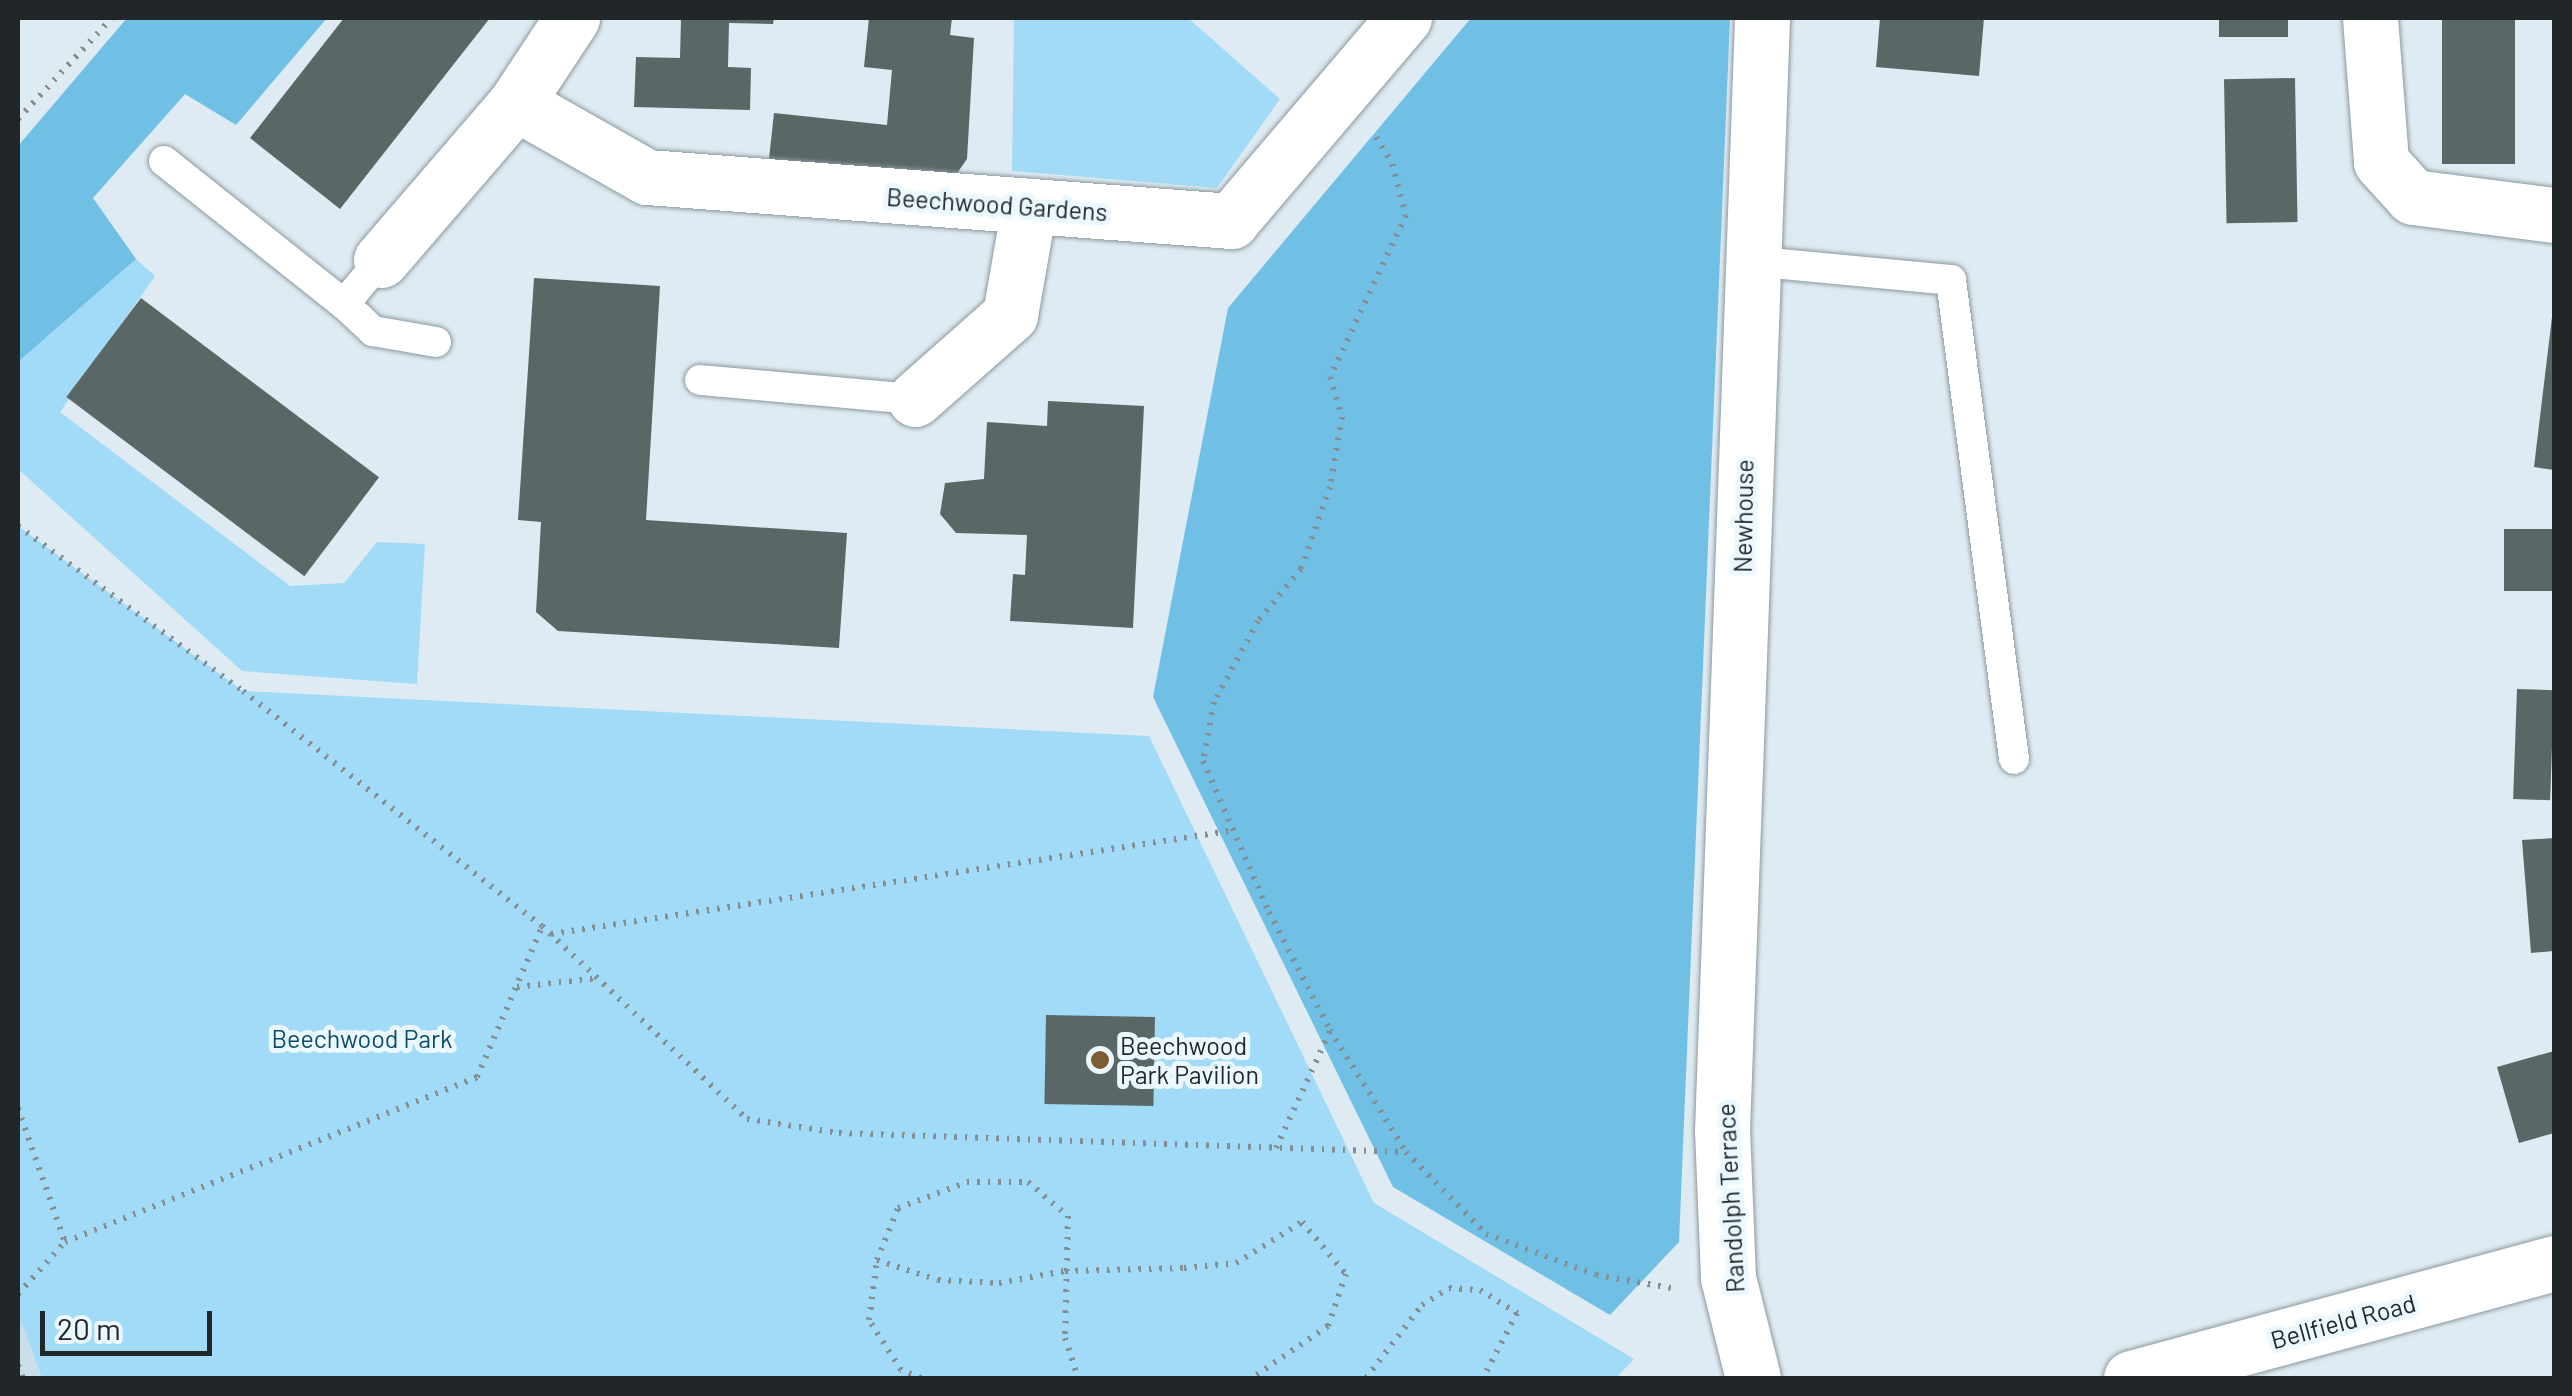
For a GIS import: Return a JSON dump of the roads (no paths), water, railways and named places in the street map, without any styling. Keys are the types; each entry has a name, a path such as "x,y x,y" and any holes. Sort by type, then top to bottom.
{"street":[{"path":"381,260 516,103 572,18"},
{"name":"Beechwood Gardens","path":"516,103 647,177 1231,222 1344,84 1404,18"},
{"name":"Newhouse","path":"1731,1015 1750,261 1762,18"},
{"path":"2370,18 2381,162 2413,197 2554,214"},
{"path":"915,399 1010,315 1029,206"},
{"name":"Randolph Terrace","path":"1731,1015 1722,1132 1728,1278 1753,1378"},
{"name":"Bellfield Road","path":"2131,1378 2554,1263"}],"lane":[{"path":"164,161 344,304 372,331 436,342"},
{"path":"344,304 381,260"},
{"path":"1750,261 1950,280 2014,759"},
{"path":"700,380 915,399"}],"place":[{"name":"Beechwood Park Pavilion","path":"1100,1060"}],"park label":[{"name":"Beechwood Park","path":"362,1038"}]}
